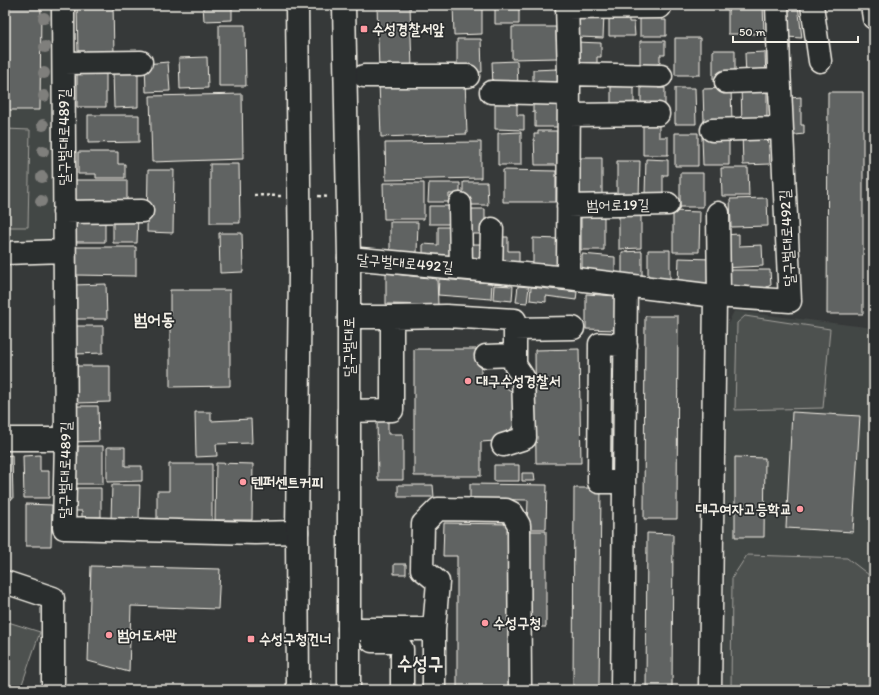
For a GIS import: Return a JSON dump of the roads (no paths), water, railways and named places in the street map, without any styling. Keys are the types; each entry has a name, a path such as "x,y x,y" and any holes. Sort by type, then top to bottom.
{"street":[{"name":"달구벌대로489길","path":"64,5 66,439 64,528 255,533 297,532"},
{"path":"297,5 300,272 297,532 298,690"},
{"name":"달구벌대로","path":"344,5 349,258 349,690"},
{"name":"달구벌대로492길","path":"349,258 568,278 717,296 790,301 779,80 778,5"},
{"path":"812,5 820,61"},
{"path":"872,5 874,18"},
{"name":"범어로19길","path":"568,278 569,94 567,6 660,7"},
{"path":"64,63 141,62"},
{"path":"364,76 468,76"},
{"path":"569,94 661,76"},
{"path":"726,82 779,80"},
{"path":"491,92 569,94 658,114"},
{"path":"712,130 781,128"},
{"name":"달구벌대로492길","path":"460,204 460,268"},
{"name":"범어로19길","path":"568,206 668,204"},
{"path":"64,212 142,211"},
{"path":"710,690 718,213"},
{"path":"491,271 492,229"},
{"path":"5,252 64,251"},
{"path":"622,690 626,285"},
{"path":"349,317 446,316 515,320 515,365 523,377 525,438 503,445"},
{"path":"349,411 392,410 392,317"},
{"path":"515,329 573,328"},
{"path":"624,482 599,482 599,407 600,344 626,345"},
{"path":"486,356 515,355"},
{"path":"599,407 625,408"},
{"path":"5,439 66,439"},
{"path":"434,690 434,629 438,582 422,569 423,524 438,509 506,510 512,513 519,525 520,690"},
{"path":"5,582 53,598 53,690"},
{"path":"349,635 434,629"},
{"path":"402,663 434,629"},
{"path":"349,635 397,641 402,649 402,690"}],"place":[{"name":"수성경찰서앞","path":"364,29"},
{"name":"대구수성경찰서","path":"468,381"},
{"name":"텐퍼센트커피","path":"243,482"},
{"name":"대구여자고등학교","path":"800,509"},
{"name":"수성구청","path":"485,623"},
{"name":"범어도서관","path":"109,635"},
{"name":"수성구청건너","path":"251,639"}],"district":[{"name":"범어동","path":"154,319"},
{"name":"수성구","path":"420,663"}]}
